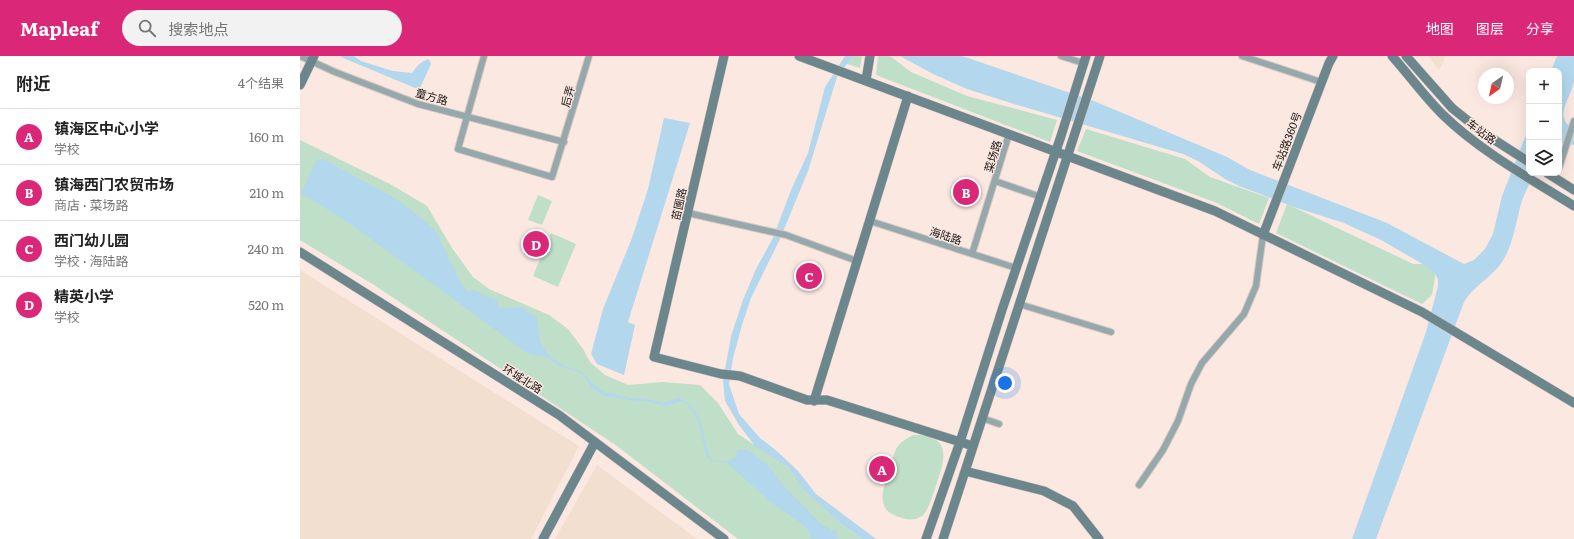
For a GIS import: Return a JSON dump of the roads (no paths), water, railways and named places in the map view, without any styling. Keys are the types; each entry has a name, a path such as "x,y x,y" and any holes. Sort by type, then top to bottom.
{"street":[{"name":"童方路","path":"300,56 313,59 335,72 418,104 564,142"},
{"path":"466,116 484,56"},
{"name":"后弄","path":"466,116 458,149 552,177 564,142 589,56"},
{"name":"苗圃路","path":"724,56 654,357 721,374 740,376 807,400 814,401"},
{"path":"799,56 1215,211 1422,312 1574,403"},
{"path":"866,80 870,56"},
{"path":"926,539 960,442 1016,268 1041,197 1084,60 1061,56"},
{"path":"942,539 1100,56"},
{"path":"1242,56 1321,82"},
{"name":"车站路360号","path":"1264,235 1321,82 1333,56"},
{"name":"车站路","path":"1392,56 1442,114 1478,144 1531,180 1574,206"},
{"name":"车站路","path":"1406,56 1452,108 1482,132 1526,160"},
{"path":"300,85 313,59"},
{"path":"908,96 814,401 827,400 973,446"},
{"path":"1562,159 1574,121"},
{"name":"菜场路","path":"972,254 1009,134"},
{"path":"1556,176 1574,190"},
{"path":"994,181 1041,197"},
{"path":"688,213 786,235 857,261"},
{"name":"海陆路","path":"870,221 1016,268"},
{"path":"1139,485 1163,450 1178,421 1191,384 1202,363 1244,314 1256,286 1264,235"},
{"name":"环城北路","path":"300,252 559,415 724,539"},
{"path":"1019,304 1111,332"},
{"path":"982,418 999,424"},
{"path":"543,539 595,442"},
{"path":"965,471 1044,491 1073,506 1099,539"}],"water":[{"path":"341,56 354,56 361,61 393,71 412,73 421,62 429,59 431,64 420,88 415,88"},
{"path":"845,56 853,56 837,77 808,171 780,239 751,298 733,358 729,384 739,414 760,438 778,452 798,471 816,494 876,539 862,539 840,523 803,489 789,468 755,446 739,425 725,401 723,381 731,336 743,300 756,269 773,238 791,190 808,153 825,87"},
{"path":"900,56 962,56 1094,101 1227,157 1250,170 1387,223 1464,264 1474,260 1485,249 1493,234 1502,196 1526,135 1526,176 1533,176 1521,204 1511,244 1501,264 1474,290 1464,302 1376,539 1352,539 1426,332 1438,286 1438,280 1435,273 1421,263 1381,240 1344,223 1294,207 1239,186 1225,179 1198,161 1183,154 967,89 933,74"},
{"path":"1557,56 1574,56 1574,81 1565,107 1564,119 1574,129 1574,145 1562,143 1562,68 1552,68"},
{"path":"664,118 690,123 628,322 635,325 624,375 597,364 591,354 603,309 632,238 648,189"},
{"path":"317,159 323,159 396,199 419,216 435,230 463,287 469,292 472,290 476,291 496,299 500,309 521,307 537,318 540,342 549,355 556,361 569,368 581,371 592,383 604,392 663,403 679,398 686,402 691,406 698,417 711,459 726,462 735,458 738,450 746,449 769,466 782,484 823,526 829,528 830,531 836,530 837,537 841,539 811,539 808,530 801,523 773,504 727,463 710,460 705,452 698,421 683,401 665,406 646,401 604,396 593,389 584,376 579,372 560,366 546,357 527,353 352,225 301,193"}],"place":[{"name":"镇海西门农贸市场","path":"966,192"},
{"name":"精英小学","path":"536,244"},
{"name":"西门幼儿园","path":"809,276"},
{"name":"镇海区中心小学","path":"882,469"}]}
